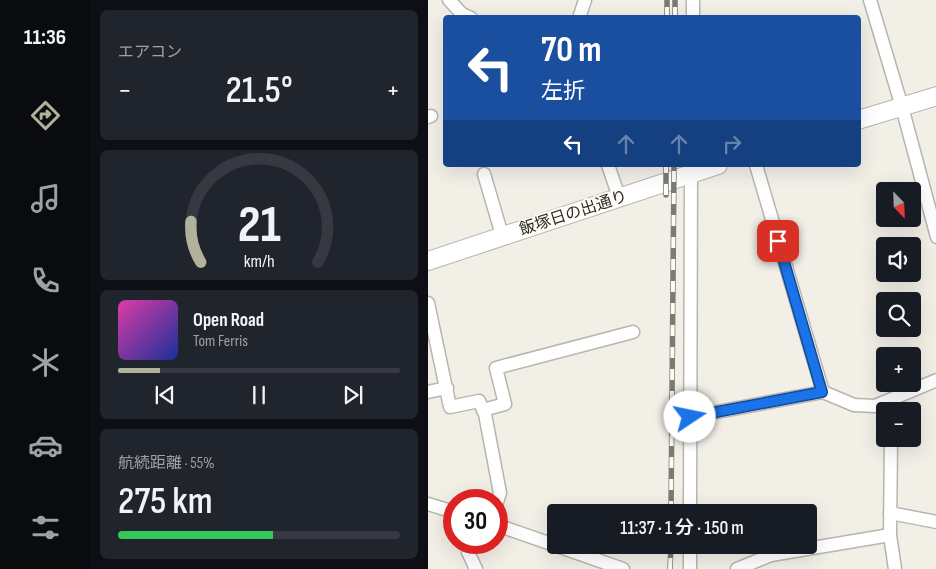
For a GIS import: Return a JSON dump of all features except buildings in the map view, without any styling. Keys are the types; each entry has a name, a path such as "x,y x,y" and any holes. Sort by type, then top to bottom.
{"street":[{"path":"449,0 464,15"},
{"path":"579,15 585,0"},
{"path":"693,0 693,15"},
{"path":"870,0 902,107 936,237"},
{"path":"861,119 936,96"},
{"path":"609,167 619,197"},
{"name":"飯塚日の出通り","path":"428,261 619,197 691,170 707,167"},
{"path":"757,167 822,392"},
{"path":"690,504 691,170"},
{"path":"484,174 502,235"},
{"path":"428,303 450,407 479,401 483,410 499,489"},
{"path":"483,410 505,404 496,368 633,332"},
{"path":"899,402 936,380"},
{"path":"428,392 446,388"},
{"path":"690,417 822,392 854,405 876,406"},
{"path":"891,447 890,536 895,569"},
{"path":"428,504 443,509"},
{"path":"890,513 936,522"},
{"path":"508,529 623,569"},
{"path":"737,569 771,556 890,536"},
{"path":"469,554 476,569"},
{"path":"690,554 690,569"}],"railway":[{"path":"667,0 667,15"},
{"path":"675,0 675,15"},
{"path":"666,167 666,195"},
{"path":"671,504 674,167"},
{"path":"670,569 671,554"}],"route":[{"path":"690,417 822,392 778,241"}]}
